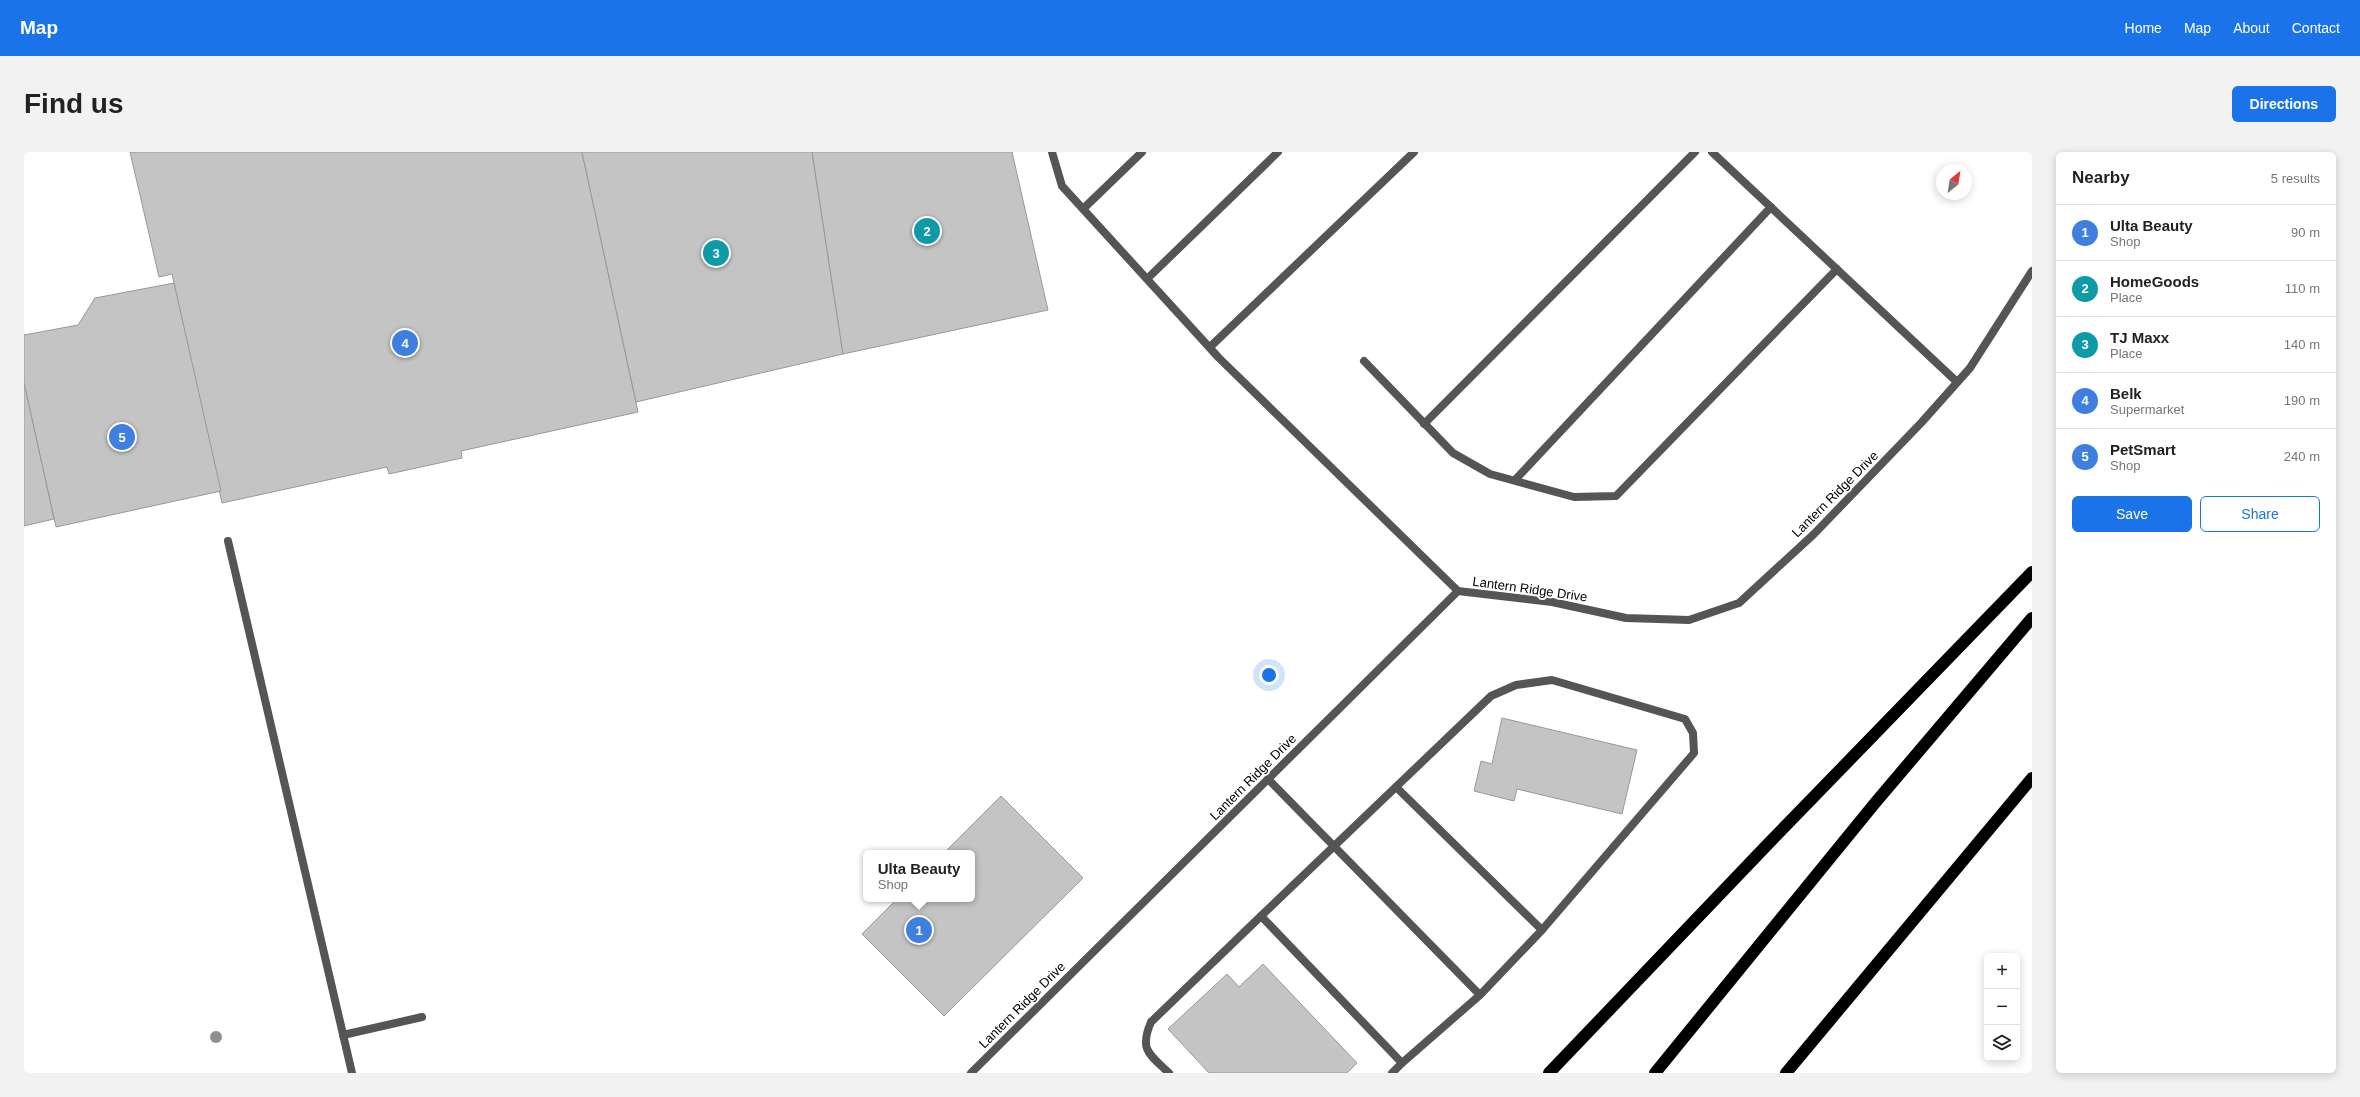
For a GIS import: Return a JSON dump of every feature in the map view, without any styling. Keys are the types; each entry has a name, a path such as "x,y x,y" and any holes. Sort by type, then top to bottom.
{"highway":[{"path":"1549,1073 1767,845 2032,572"},
{"path":"1655,1073 1811,880 2032,618"},
{"path":"1786,1073 2032,778"}],"street":[{"path":"1052,152 1062,186 1210,348 1458,591"},
{"path":"1083,209 1142,152"},
{"path":"1147,279 1278,152"},
{"path":"1210,348 1414,152"},
{"path":"1424,424 1694,152"},
{"path":"1712,152 1957,382"},
{"path":"1515,480 1771,207"},
{"path":"1364,362 1452,453 1490,474 1574,497 1616,496 1837,269"},
{"name":"Lantern Ridge Drive","path":"971,1073 1458,591 1552,602 1626,618 1689,620 1739,603 1814,534 1921,423 1970,368 2032,271"},
{"path":"228,541 352,1073"},
{"path":"1169,1073 1148,1053 1144,1038 1151,1022 1491,696 1516,685 1552,680 1685,719 1693,733 1694,753 1542,930 1480,995 1392,1073"},
{"path":"1268,779 1480,995"},
{"path":"1396,788 1542,930"},
{"path":"1261,916 1402,1063"},
{"path":"343,1035 422,1017"}],"building":[{"path":"130,152 582,152 638,412 461,451 462,458 389,474 387,467 222,503 172,274 159,277"},
{"path":"582,152 812,152 843,354 636,402"},
{"path":"812,152 1012,152 1048,310 843,354"},
{"path":"174,283 221,491 56,527 24,383 24,335 78,325 95,298"},
{"path":"24,383 54,519 24,526"},
{"path":"1502,718 1637,750 1622,814 1517,789 1514,801 1474,791 1481,761 1492,764"},
{"path":"1001,796 1083,878 944,1016 862,934 894,902 975,902 975,850 947,850"},
{"path":"1263,964 1357,1063 1347,1073 1209,1073 1168,1029 1227,974 1239,987"}],"place":[{"name":"HomeGoods","path":"927,231"},
{"name":"TJ Maxx","path":"716,253"},
{"name":"Belk","path":"405,343"},
{"name":"PetSmart","path":"122,437"},
{"name":"Ulta Beauty","path":"919,930"}]}
